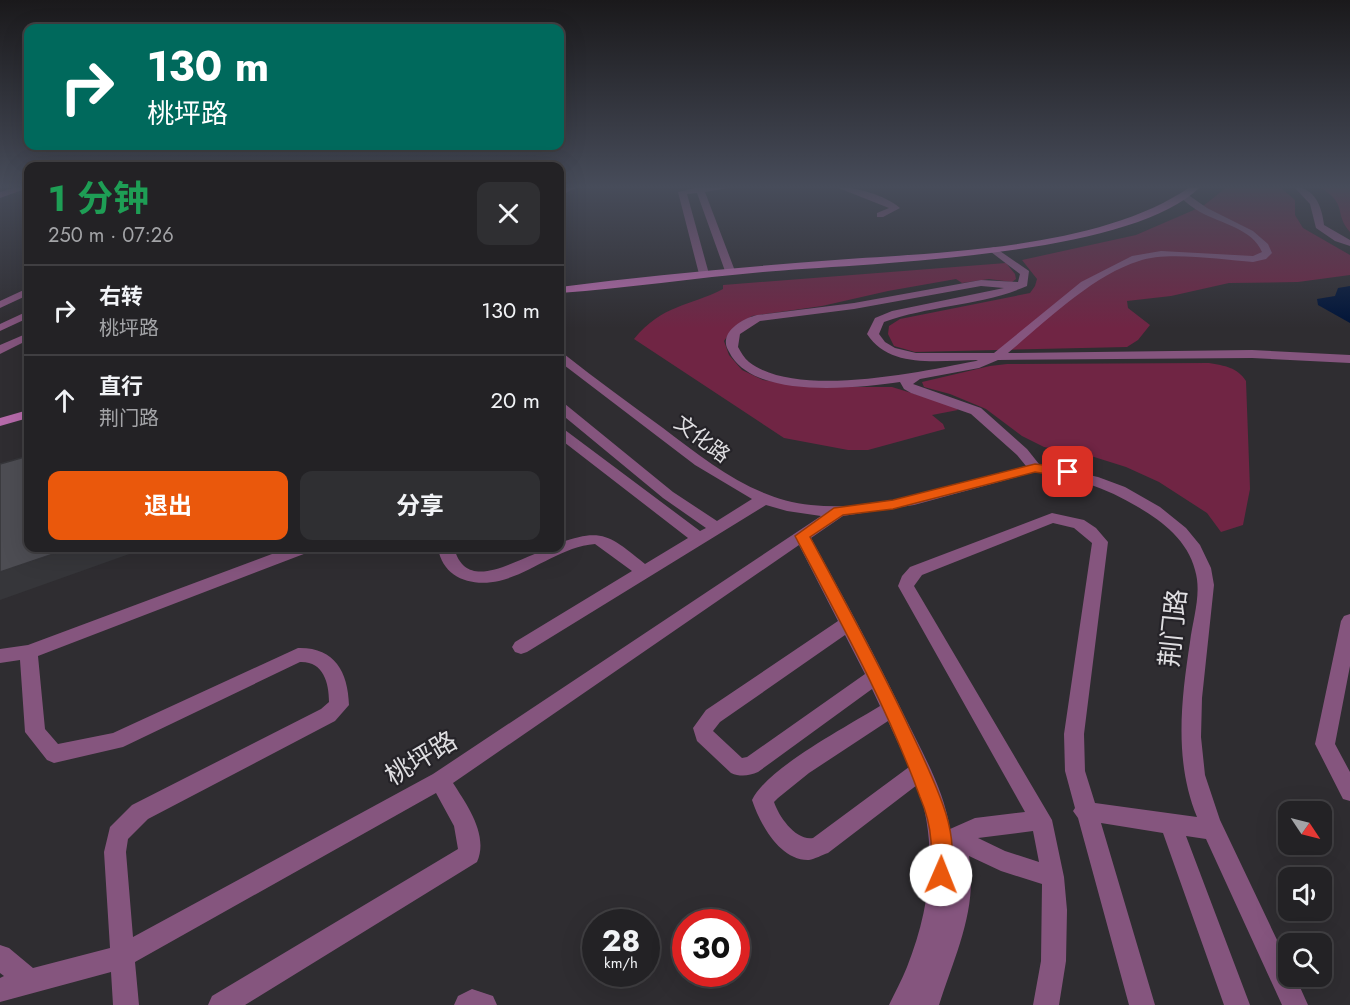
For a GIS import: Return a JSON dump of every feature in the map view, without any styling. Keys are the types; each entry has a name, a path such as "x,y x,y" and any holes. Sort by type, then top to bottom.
{"main road":[{"path":"564,290 730,271 994,250 1080,234"},
{"path":"0,422 24,415"}],"street":[{"path":"693,234 704,274"},
{"path":"716,234 730,271"},
{"path":"1018,286 981,283 854,306 757,318 746,324 733,337 732,347 738,357 755,371 773,378 837,385 916,376 979,364 997,356 1085,284 1136,258 1161,254 1253,259 1262,257 1267,253 1266,248 1250,234"},
{"path":"1331,234 1350,243"},
{"path":"994,250 1025,273 1023,284 997,293 895,313 879,320 873,334 878,342 896,353 916,357 1252,354 1350,359"},
{"path":"0,305 24,293"},
{"path":"0,328 24,316"},
{"path":"0,350 24,338"},
{"name":"文化路","path":"564,360 721,479 764,500 800,508 839,511"},
{"path":"916,376 909,379 906,383 908,386 976,411 1022,452 1035,468"},
{"path":"564,410 668,495 717,528"},
{"path":"564,435 700,538"},
{"name":"荆门路","path":"839,511 893,504 1035,468 1088,477 1144,503 1182,533 1193,547 1204,568 1204,600 1194,678 1190,744 1199,793 1295,1005"},
{"path":"521,647 764,500"},
{"name":"桃坪路","path":"0,990 28,980 121,957 440,780 839,511"},
{"path":"1046,1005 1050,993 1056,917 1047,837 1041,820 906,586 916,571 1052,518 1068,520 1088,529 1100,542 1074,734 1075,771 1084,811 1142,1005"},
{"path":"802,536 876,676 920,771 937,814 941,841 938,903 918,966 902,1005"},
{"path":"564,548 578,542 596,539 604,542 644,572"},
{"path":"0,656 29,652 292,552"},
{"path":"448,552 455,569 464,576 486,578 553,552"},
{"path":"1350,621 1325,744 1350,792"},
{"path":"849,623 713,716 703,728 704,735 738,767 751,766 876,676"},
{"path":"29,652 35,732 54,754 116,741 298,655 317,656 330,666 340,694 339,705 328,716 140,812 118,834 115,852 126,1005"},
{"path":"891,709 826,750 772,789 763,800 765,809 771,820 795,845 809,850 820,846 920,771"},
{"path":"221,1005 469,855 471,843 463,822 440,780"},
{"path":"1084,811 1214,830"},
{"path":"955,838 975,828 1041,820"},
{"path":"1171,824 1237,1005"},
{"path":"955,838 1001,860 1053,877"},
{"path":"926,1005 958,910 961,877 955,838"},
{"path":"0,957 28,980"},
{"path":"467,1005 472,1002 484,1005"}],"shaded area":[{"path":"1313,234 1350,255 1350,275 1298,282 1229,283 1171,296 1127,301 1128,308 1150,325 1138,340 1127,347 915,352 894,346 888,334 889,326 900,319 1030,293 1037,279 1022,260 1136,235"},
{"path":"1006,263 1015,274 1016,279 1012,282 989,279 962,283 956,279 822,306 752,316 733,328 724,341 729,355 742,370 763,380 809,387 892,387 954,406 958,410 932,415 943,424 945,429 868,450 848,450 784,438 634,339 655,319 723,289 723,285"},
{"path":"1209,363 1235,370 1246,381 1250,489 1243,525 1221,532 1207,513 1159,482 1126,467 1091,456 1044,447 1022,436 986,409 950,394 924,387 922,382 1007,364"}],"water":[{"path":"1350,286 1350,323 1318,305 1317,299 1335,296 1338,288"}],"building":[{"path":"24,457 24,552 59,552 0,572 0,464"}],"route":[{"path":"941,875 941,841 937,814 919,768 865,652 802,536 839,511 893,504 1035,468 1068,472"}]}
